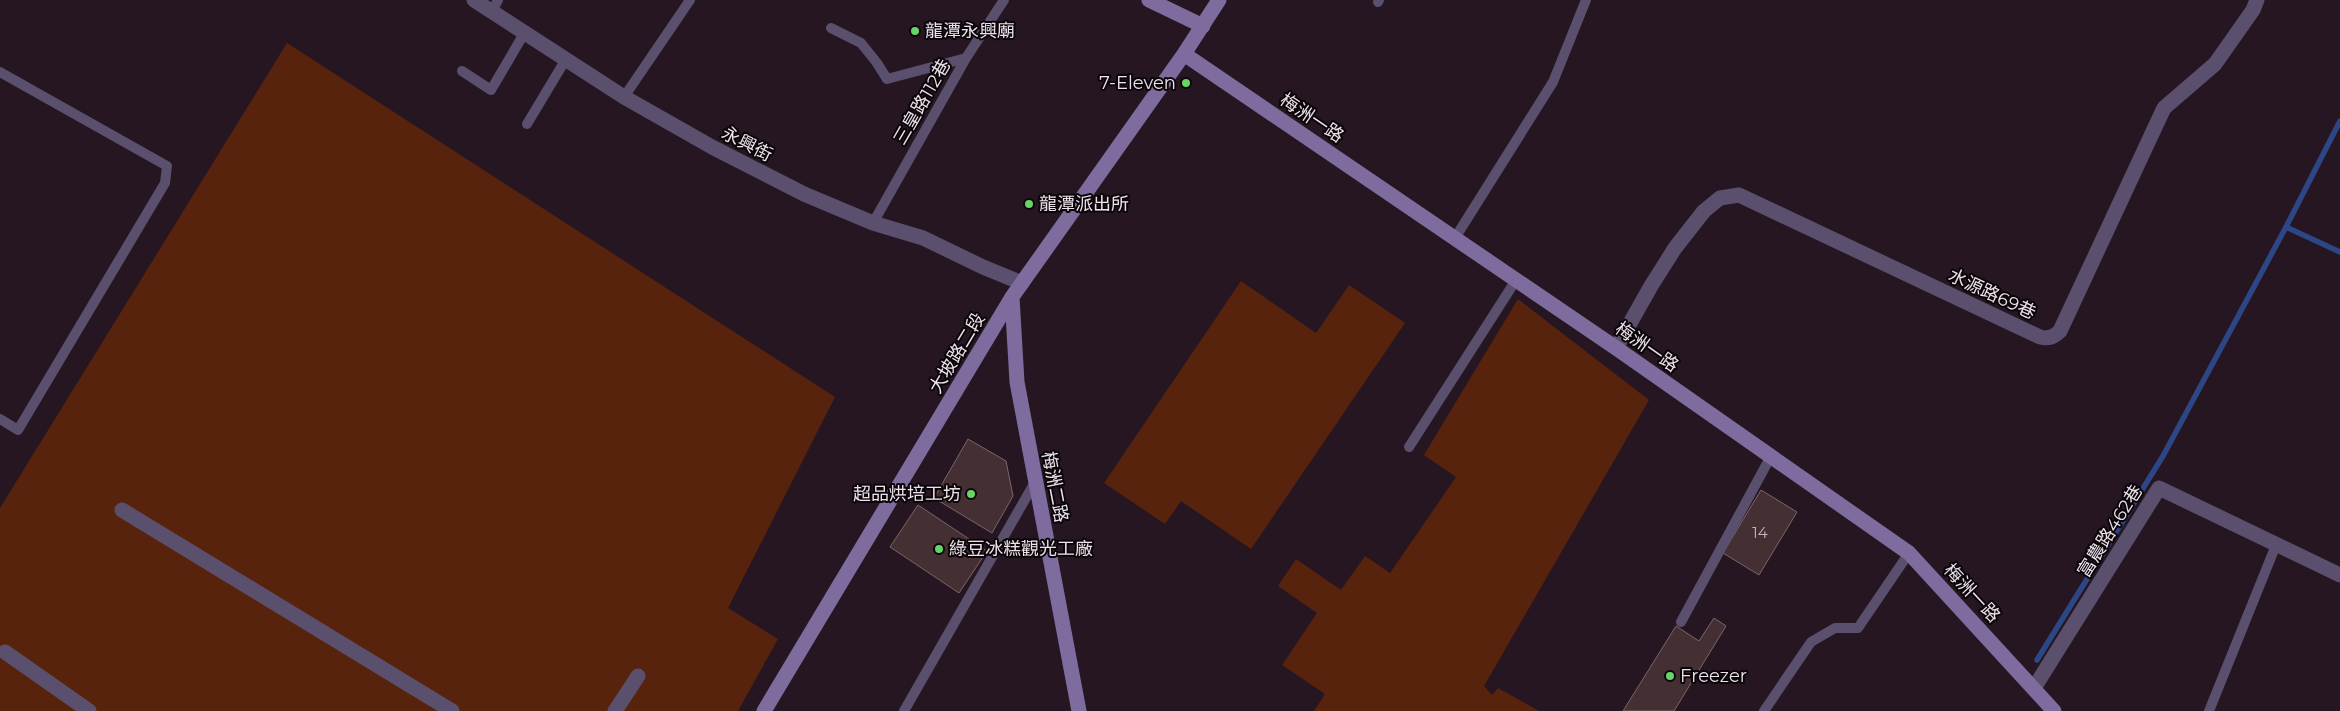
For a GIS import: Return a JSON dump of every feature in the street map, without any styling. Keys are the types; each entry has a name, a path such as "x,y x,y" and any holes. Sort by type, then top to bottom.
{"street":[{"name":"永興街","path":"474,0 495,5 525,32 624,97 712,147 804,194 873,223 922,238 1022,283"},
{"path":"1150,0 1203,26"},
{"name":"大坡路二段","path":"764,711 1012,297 1184,54 1219,0"},
{"name":"水源路69巷","path":"1616,348 1675,248 1704,211 1720,198 1739,195 2040,337 2047,339 2055,336 2060,330 2164,108 2215,64 2253,10 2257,0"},
{"name":"梅洲一路","path":"1184,54 1616,348 1909,553 2054,711"},
{"name":"梅洲二路","path":"1012,297 1017,382 1079,711"},
{"name":"富農路462巷","path":"2034,688 2159,488 2340,574"},
{"path":"122,510 452,711"},
{"path":"5,652 89,711"},
{"path":"615,711 638,676"}],"lane":[{"path":"624,97 690,0"},
{"name":"三皇路112巷","path":"873,223 966,58 1004,0"},
{"path":"1455,238 1554,82 1586,0"},
{"path":"831,28 861,42 877,62 887,79 966,58"},
{"path":"462,71 491,90 525,32"},
{"path":"527,124 566,59"},
{"path":"0,72 166,166 165,183 18,430 0,419"},
{"path":"1409,447 1516,280"},
{"path":"1681,622 1771,456"},
{"path":"904,711 1035,482"},
{"path":"2210,711 2276,545"},
{"path":"1764,711 1811,642 1835,628 1858,628 1909,553"}],"shaded area":[{"path":"287,43 835,397 728,608 778,639 738,711 0,711 0,508"},
{"path":"1241,281 1316,333 1349,285 1405,323 1251,549 1181,501 1165,524 1104,483"},
{"path":"1518,299 1649,400 1484,686 1492,695 1498,688 1539,711 1314,711 1325,694 1282,665 1317,613 1278,586 1296,559 1341,590 1365,556 1390,573 1456,477 1424,455"}],"building":[{"path":"968,439 1006,461 1013,496 992,533 934,498"},
{"path":"1761,490 1797,512 1759,575 1723,553"},
{"name":"綠豆冰糕觀光工廠","path":"918,505 987,551 959,593 890,547"},
{"name":"Freezer","path":"1714,618 1726,626 1674,711 1623,711 1676,626 1699,641"}],"waterway":[{"path":"2037,660 2163,456 2286,227 2340,121"},
{"path":"2286,227 2340,252"}],"place":[{"name":"龍潭永興廟","path":"915,31"},
{"name":"7-Eleven","path":"1186,83"},
{"name":"龍潭派出所","path":"1029,204"},
{"name":"超品烘培工坊","path":"971,494"},
{"name":"綠豆冰糕觀光工廠","path":"939,549"},
{"name":"Freezer","path":"1670,676"}]}
